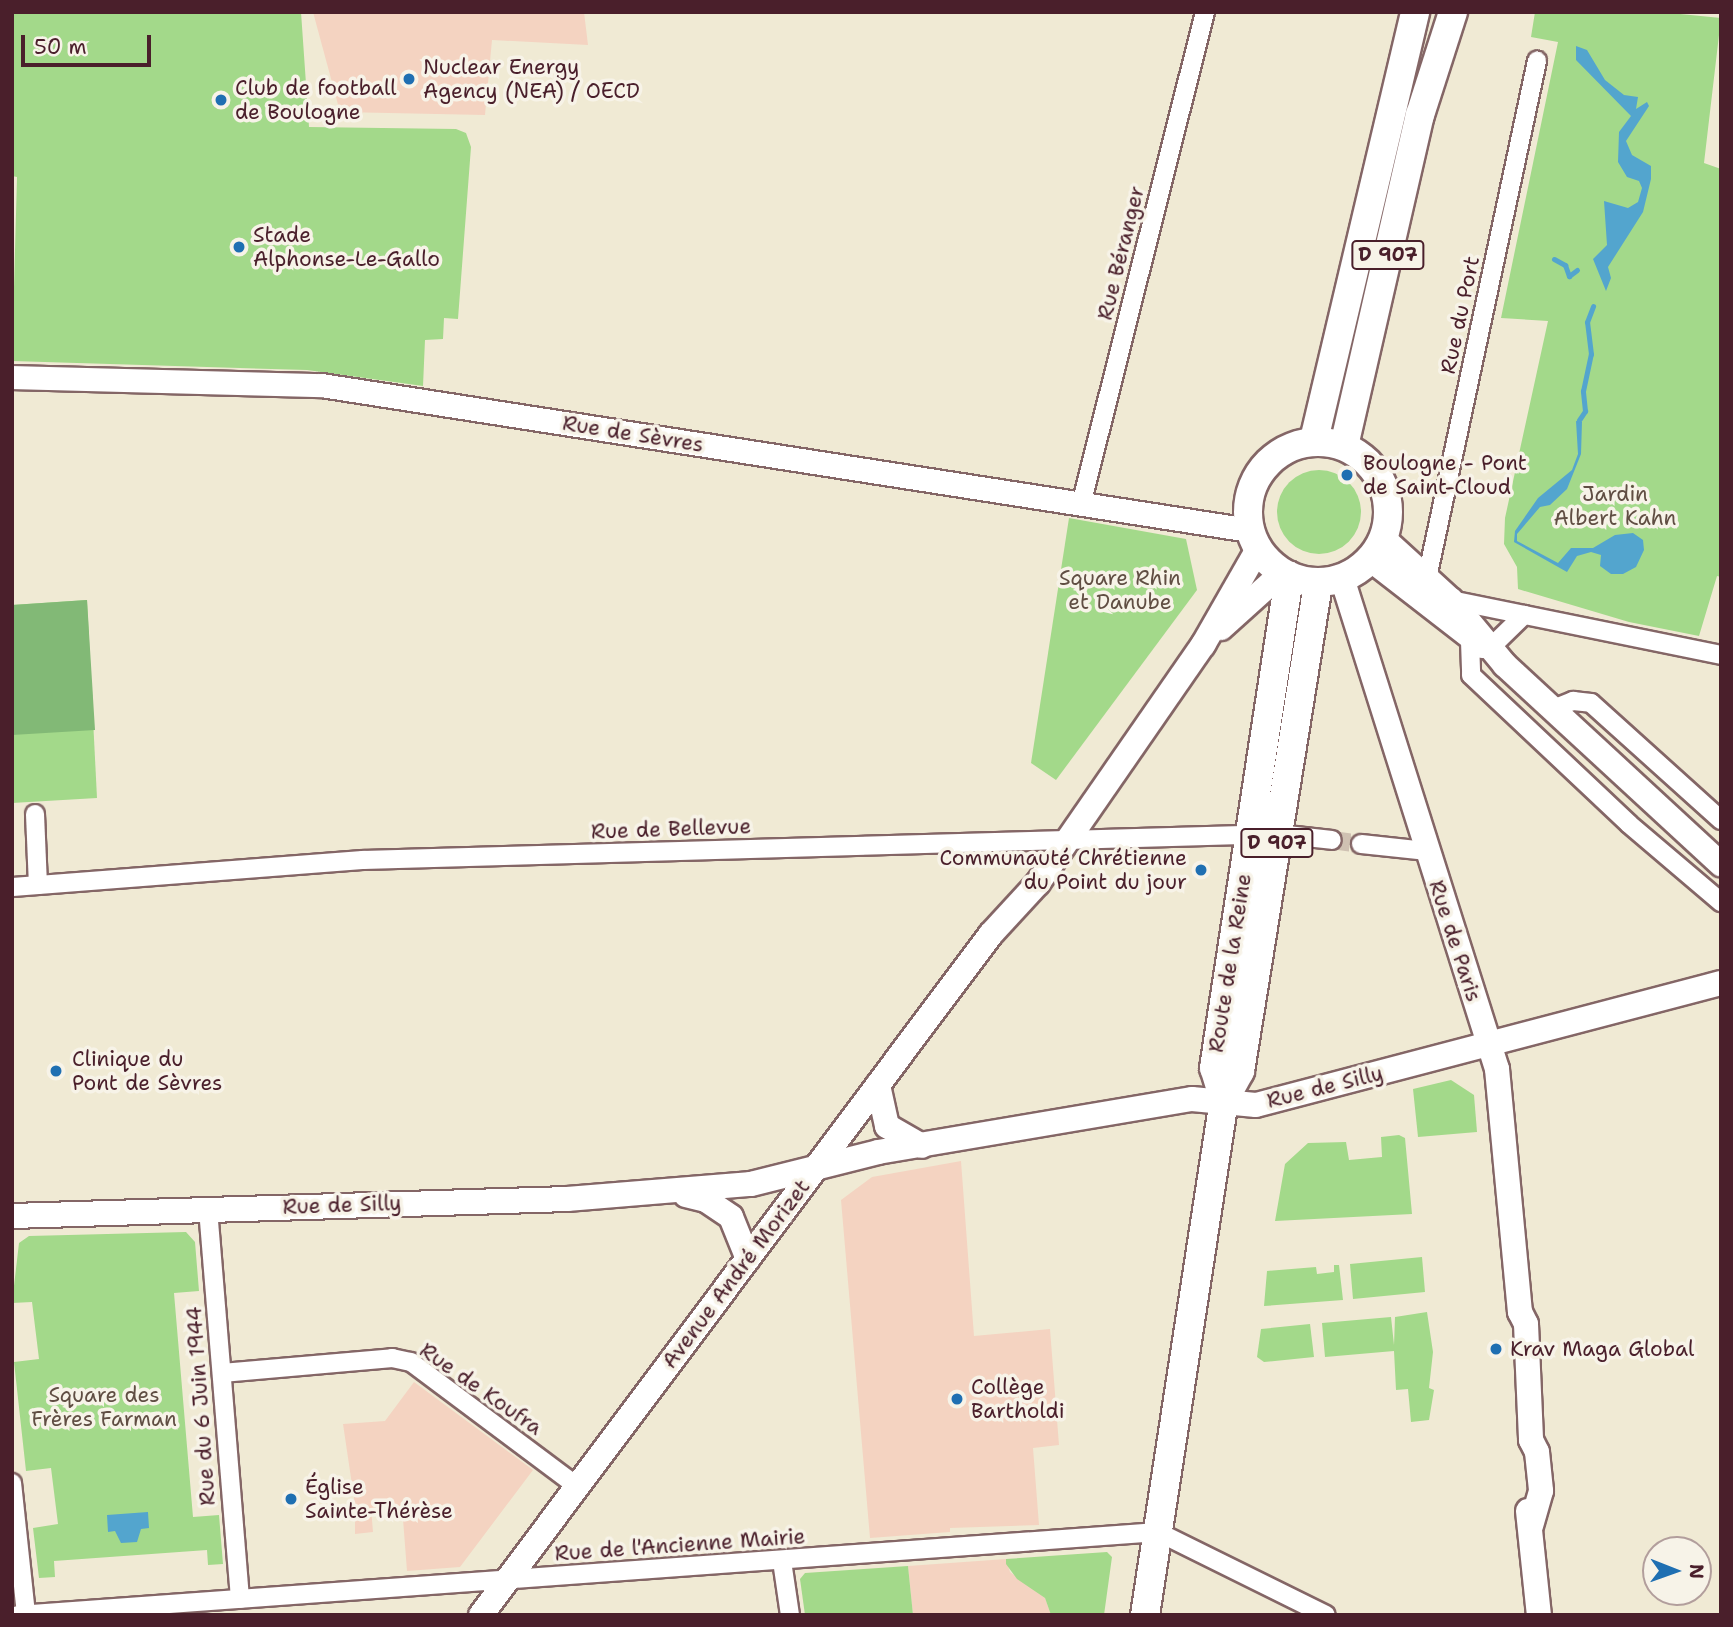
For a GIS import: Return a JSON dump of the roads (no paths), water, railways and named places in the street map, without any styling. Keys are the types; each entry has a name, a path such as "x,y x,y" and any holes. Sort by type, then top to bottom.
{"main road":[{"name":"D 907","path":"1314,440 1415,12"},
{"path":"1420,115 1424,49 1433,12"},
{"name":"D 907","path":"1344,446 1420,115 1453,12"},
{"path":"1314,440 1344,446 1364,458 1381,481 1388,507 1376,548 1330,580 1286,575 1254,539 1250,495 1266,464 1284,450 1314,440"},
{"name":"Avenue André Morizet","path":"481,1615 991,933 1038,883 1058,841 1121,763 1203,645 1254,539"},
{"path":"1376,548 1427,578 1451,600 1475,625 1479,645"},
{"path":"1376,548 1721,864"},
{"name":"Avenue André Morizet","path":"1203,645 1286,575"},
{"name":"Route de la Reine","path":"1224,1100 1214,1068 1286,575"},
{"name":"Route de la Reine","path":"1144,1615 1224,1100 1240,1072 1278,834 1330,580"},
{"name":"Rue de Paris","path":"1330,580 1426,851 1499,1080 1520,1312 1526,1324 1524,1359 1531,1440 1525,1456 1539,1615"},
{"name":"Rue de Silly","path":"12,1216 671,1192 751,1184 922,1146 1192,1099 1256,1105 1721,984"},
{"path":"878,1085 887,1126 922,1146"},
{"name":"Rue de Silly","path":"671,1192 722,1208 731,1217 748,1259"}],"street":[{"name":"Rue Béranger","path":"1081,505 1205,12"},
{"name":"Rue du Port","path":"1427,578 1537,61"},
{"name":"Rue de Sèvres","path":"12,377 321,385 1081,505 1254,539"},
{"path":"1451,600 1721,655"},
{"path":"1524,615 1479,645 1471,674 1629,824 1721,902"},
{"path":"1553,709 1573,701 1591,703 1721,820"},
{"path":"35,814 38,885"},
{"name":"Rue de Bellevue","path":"12,887 363,860 1278,834 1332,840"},
{"path":"1362,844 1426,851"},
{"name":"Rue du 6 Juin 1944","path":"208,1209 240,1599"},
{"name":"Rue de Koufra","path":"222,1373 392,1358 411,1362 578,1487"},
{"path":"12,1483 26,1614"},
{"path":"1158,1532 1326,1615"},
{"name":"Rue de l'Ancienne Mairie","path":"18,1615 1158,1532"},
{"path":"782,1561 790,1615"}],"water":[{"path":"1576,46 1587,50 1605,80 1624,95 1638,97 1636,109 1647,102 1649,106 1626,141 1632,155 1651,166 1651,179 1643,212 1608,267 1611,278 1606,291 1593,259 1607,245 1604,201 1628,208 1638,202 1642,188 1639,181 1627,177 1618,162 1619,132 1631,116 1576,60"},
{"path":"1576,421 1582,422 1581,454 1567,489 1550,505 1540,507 1517,534 1517,541 1558,563 1571,548 1593,548 1615,535 1633,533 1643,540 1644,550 1636,567 1623,574 1611,574 1600,566 1601,555 1591,552 1577,556 1567,572 1514,542 1515,531 1538,498 1572,470 1578,454"},
{"path":"148,1512 149,1528 141,1529 137,1542 121,1543 115,1531 108,1532 107,1515"}],"waterway":[{"path":"1554,259 1565,265 1569,276 1577,270"},
{"path":"1579,420 1585,411 1583,391 1591,354 1587,322 1593,306"}],"tunnel":[{"path":"1332,840 1361,844"}],"place":[{"name":"Nuclear Energy Agency (NEA) / OECD","path":"409,79"},
{"name":"Club de football de Boulogne","path":"221,100"},
{"name":"Stade Alphonse-Le-Gallo","path":"239,247"},
{"name":"Boulogne - Pont de Saint-Cloud","path":"1347,475"},
{"name":"Communauté Chrétienne du Point du jour","path":"1201,870"},
{"name":"Clinique du Pont de Sèvres","path":"56,1071"},
{"name":"Krav Maga Global","path":"1496,1349"},
{"name":"Collège Bartholdi","path":"957,1399"},
{"name":"Église Sainte-Thérèse","path":"291,1499"}],"park label":[{"name":"Jardin Albert Kahn","path":"1615,506"},
{"name":"Square Rhin et Danube","path":"1120,590"},
{"name":"Square des Frères Farman","path":"104,1407"}]}
